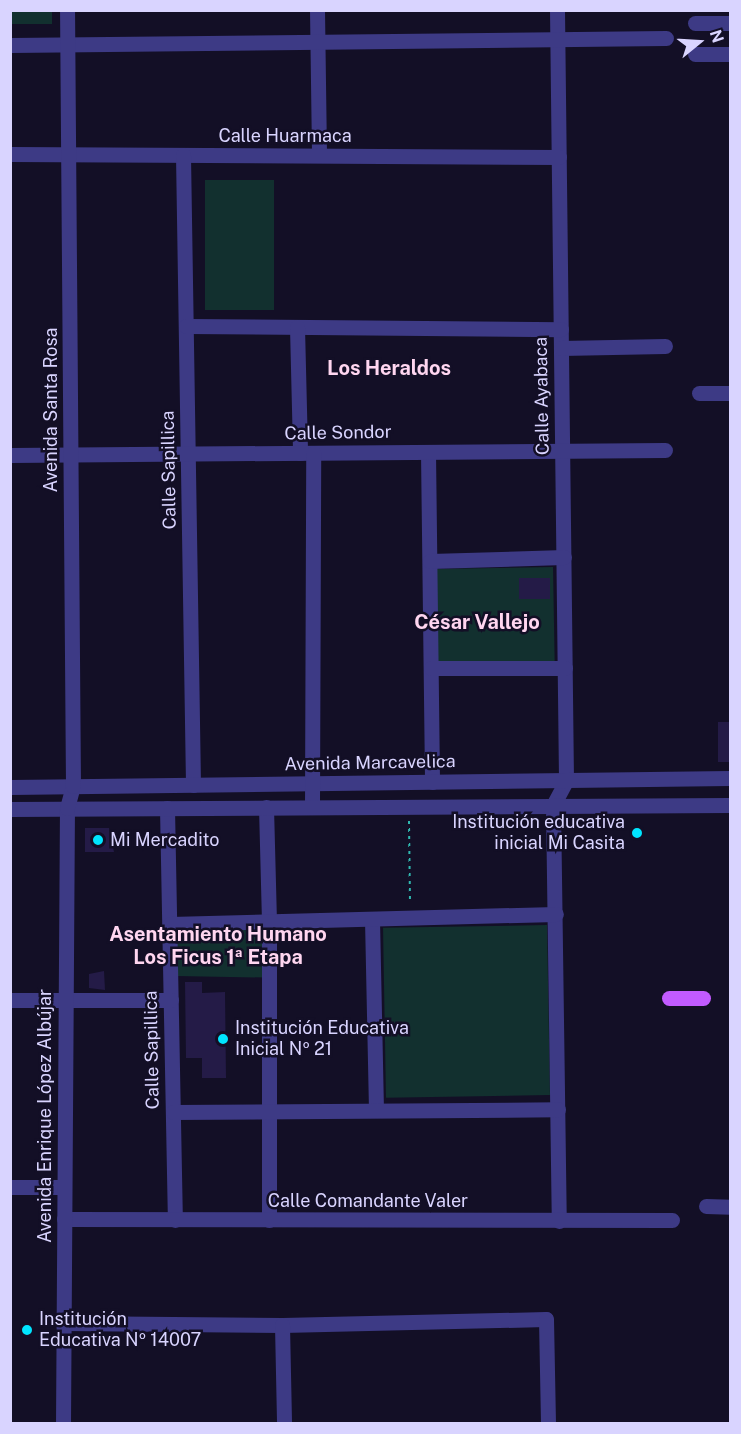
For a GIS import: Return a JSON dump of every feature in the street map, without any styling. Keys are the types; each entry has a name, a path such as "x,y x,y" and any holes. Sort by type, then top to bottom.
{"main road":[{"path":"669,998 703,998"}],"street":[{"name":"Avenida Santa Rosa","path":"67,10 73,786 67,808"},
{"path":"317,10 319,155"},
{"name":"Calle Ayabaca","path":"557,10 566,781"},
{"path":"695,23 730,23"},
{"path":"10,45 666,38"},
{"path":"695,54 730,54"},
{"name":"Calle Huarmaca","path":"10,154 559,157"},
{"name":"Calle Sapillica","path":"183,155 193,785"},
{"path":"186,326 561,329"},
{"path":"297,327 307,453 312,807"},
{"path":"561,348 665,346"},
{"path":"699,393 730,393"},
{"name":"Calle Sondor","path":"10,455 665,450"},
{"path":"428,452 432,782"},
{"path":"430,561 564,557"},
{"path":"431,668 565,668"},
{"name":"Avenida Marcavelica","path":"10,787 730,778"},
{"path":"560,1221 553,805 566,781"},
{"path":"10,809 730,805"},
{"path":"266,807 269,921 269,1220"},
{"name":"Avenida Enrique López Albújar","path":"63,1424 67,808"},
{"name":"Calle Sapillica","path":"167,808 175,1220"},
{"path":"170,924 556,914"},
{"path":"372,919 376,1110"},
{"path":"10,1000 171,1000"},
{"path":"173,1112 558,1109"},
{"path":"10,1187 64,1187"},
{"path":"706,1206 730,1207"},
{"name":"Calle Comandante Valer","path":"64,1219 672,1220"},
{"path":"63,1323 282,1325 546,1319 548,1424"},
{"path":"282,1325 284,1424"}],"path":[{"path":"409,806 411,918"}],"green space":[{"path":"10,11 52,11 52,24 10,24"},
{"path":"205,180 274,180 274,310 205,310"},
{"path":"553,567 555,662 436,664 434,569"},
{"path":"177,922 268,924 267,978 176,976"},
{"path":"547,925 550,1095 386,1098 383,928"}],"building":[{"path":"519,578 550,578 550,599 519,599"},
{"path":"718,722 730,722 730,762 718,762"},
{"name":"Mi Mercadito","path":"85,828 109,828 114,852 85,852"},
{"path":"104,971 105,990 89,988 89,974"},
{"path":"185,982 202,982 202,993 225,992 226,1078 202,1078 202,1058 186,1058"}],"place":[{"name":"Institución educativa inicial Mi Casita","path":"637,833"},
{"name":"Mi Mercadito","path":"98,840"},
{"name":"Institución Educativa Inicial Nº 21","path":"223,1039"},
{"name":"Institución Educativa Nº 14007","path":"27,1330"}],"district":[{"name":"Los Heraldos","path":"389,368"},
{"name":"César Vallejo","path":"477,622"},
{"name":"Asentamiento Humano Los Ficus 1ª Etapa","path":"218,946"}]}
